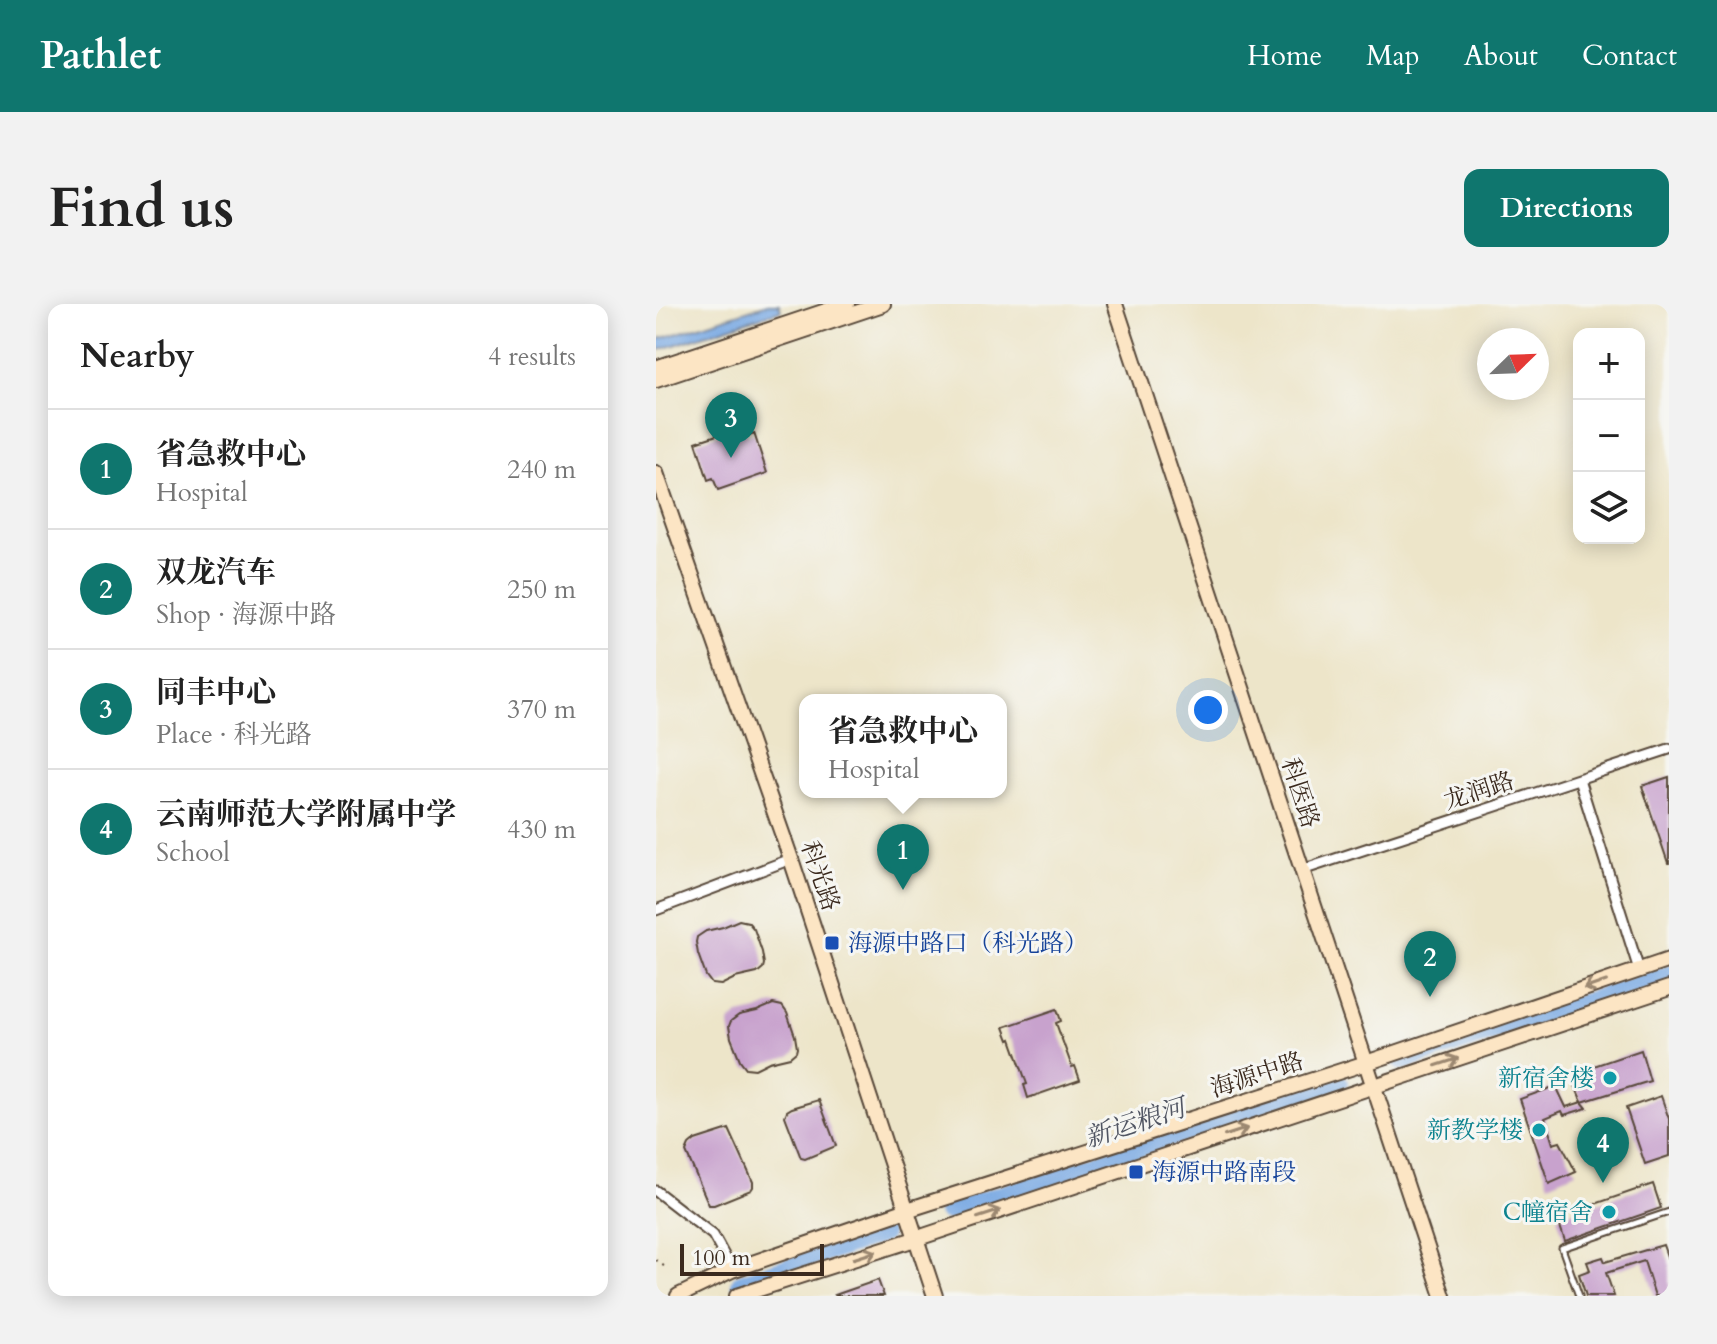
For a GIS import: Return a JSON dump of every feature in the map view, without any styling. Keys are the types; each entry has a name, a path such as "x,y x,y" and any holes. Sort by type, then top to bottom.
{"main road":[{"path":"656,368 847,304"},
{"path":"656,380 883,304"},
{"name":"科医路","path":"1115,304 1443,1296"},
{"name":"科光路","path":"656,473 791,859 935,1296"},
{"name":"海源中路","path":"678,1296 732,1270 907,1210 1366,1063 1669,960"},
{"name":"海源中路","path":"737,1296 1669,988"}],"street":[{"name":"龙润路","path":"1302,870 1669,749"},
{"path":"1579,779 1639,970"},
{"path":"656,910 791,859"},
{"path":"656,1191 713,1235 732,1270"}],"lane":[{"path":"1579,1296 1562,1248 1669,1212"}],"path":[{"path":"656,1260 665,1267"}],"water":[{"path":"768,304 779,304 781,310 656,351 656,340"}],"building":[{"path":"744,426 747,436 754,433 767,473 718,490 713,478 708,480 696,442"},
{"path":"1669,777 1669,863 1668,863 1642,786"},
{"path":"739,920 748,922 754,929 762,952 763,968 721,985 712,984 698,954 697,937"},
{"path":"773,1004 782,1006 787,1013 795,1036 796,1052 755,1069 746,1068 731,1038 731,1021 739,1015"},
{"path":"1057,1009 1061,1021 1056,1023 1080,1080 1028,1098 1024,1085 1027,1084 1004,1027"},
{"name":"新宿舍楼","path":"1641,1050 1650,1081 1582,1102 1570,1074"},
{"name":"新教学楼","path":"1556,1086 1566,1107 1582,1102 1587,1108 1564,1115 1562,1111 1545,1118 1553,1144 1560,1142 1576,1172 1549,1184 1520,1099"},
{"path":"1661,1096 1669,1119 1669,1156 1645,1164 1626,1108"},
{"path":"819,1100 836,1146 801,1158 785,1116 792,1108"},
{"path":"729,1129 753,1187 709,1205 686,1152 695,1140"},
{"name":"C幢宿舍","path":"1653,1184 1661,1208 1565,1241 1557,1217"},
{"path":"1663,1245 1669,1262 1669,1296 1655,1296 1644,1261 1606,1273 1614,1296 1586,1296 1579,1274 1590,1270 1587,1262 1603,1257 1605,1262"},
{"path":"878,1280 884,1296 835,1295"}],"waterway":[{"name":"新运粮河","path":"1402,1062 1669,974"},
{"name":"新运粮河","path":"947,1212 1339,1082"},
{"name":"新运粮河","path":"740,1283 883,1234"}],"place":[{"name":"同丰中心","path":"731,458"},
{"name":"省急救中心","path":"903,890"},
{"name":"海源中路口（科光路）","path":"832,943"},
{"name":"双龙汽车","path":"1430,997"},
{"name":"新宿舍楼","path":"1610,1078"},
{"name":"新教学楼","path":"1539,1130"},
{"name":"海源中路南段","path":"1136,1172"},
{"name":"云南师范大学附属中学","path":"1603,1183"},
{"name":"C幢宿舍","path":"1609,1212"}]}
